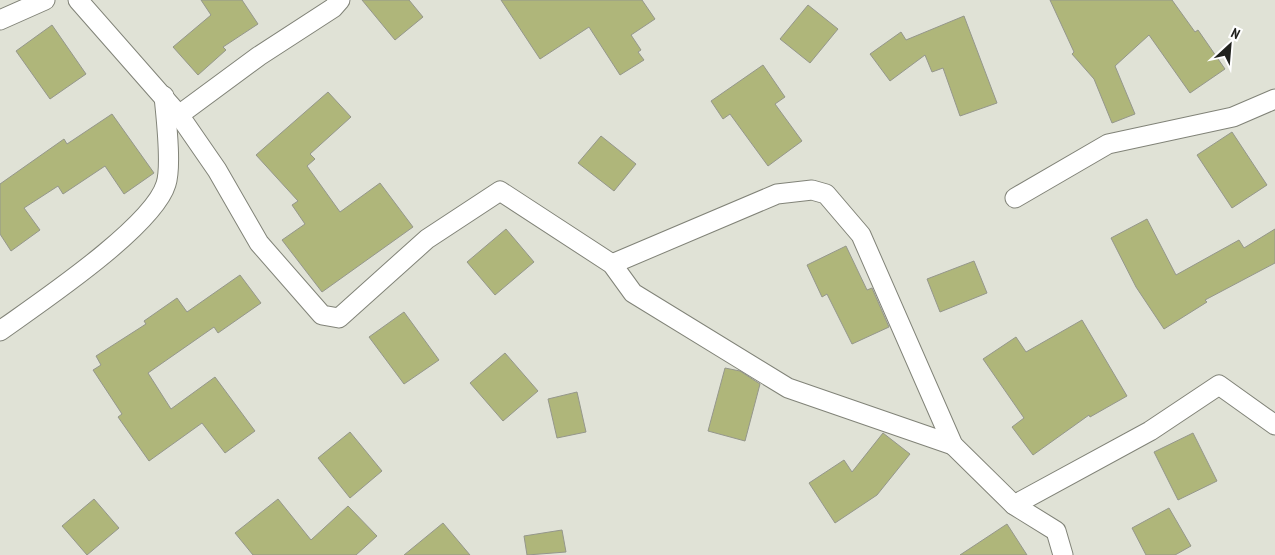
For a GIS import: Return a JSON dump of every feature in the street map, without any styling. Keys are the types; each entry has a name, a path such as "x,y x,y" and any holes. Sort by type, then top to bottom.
{"street":[{"path":"0,20 45,0"},
{"path":"78,0 180,114 217,170 259,243 322,315 339,318 427,239 500,191 612,264 633,294 788,388 953,445"},
{"path":"180,114 259,56 332,8 340,0"},
{"path":"0,332 99,257 150,212 166,184 168,146 164,96"},
{"path":"1015,198 1108,144 1233,117 1275,99"},
{"path":"612,264 776,194 812,190 826,194 861,235 953,445 1014,505 1056,531 1063,555"},
{"path":"1014,505 1150,431 1219,385 1275,425"}],"building":[{"path":"201,0 242,0 258,24 223,47 226,50 198,75 173,47 211,15"},
{"path":"362,0 409,0 423,17 395,40"},
{"path":"501,0 642,0 655,19 631,35 641,50 638,52 644,60 620,75 589,27 540,59"},
{"path":"1050,0 1172,0 1195,32 1198,30 1225,69 1190,93 1149,35 1115,66 1135,114 1112,123 1094,79 1072,54 1074,52"},
{"path":"808,5 838,29 810,63 780,39"},
{"path":"964,16 997,103 960,116 943,68 932,72 925,55 890,81 870,54 901,32 906,40"},
{"path":"52,25 86,74 50,99 16,51"},
{"path":"763,65 785,97 775,104 802,141 768,166 730,114 723,119 711,101"},
{"path":"328,92 351,117 310,154 315,159 307,166 340,212 380,183 413,227 322,292 282,240 305,224 292,205 298,201 256,155"},
{"path":"112,114 154,173 124,194 105,166 63,194 58,186 24,208 40,230 11,251 0,234 0,184 64,139 67,144"},
{"path":"1232,132 1267,185 1232,208 1197,155"},
{"path":"601,136 636,164 614,191 578,163"},
{"path":"1147,219 1176,275 1239,240 1244,248 1275,229 1275,263 1205,300 1207,302 1164,329 1136,287 1111,238"},
{"path":"506,229 534,262 495,295 467,262"},
{"path":"846,246 867,290 872,288 889,327 852,344 827,294 822,297 807,265"},
{"path":"974,261 987,293 940,312 927,279"},
{"path":"240,275 261,303 218,333 214,327 148,373 171,409 215,377 255,431 225,453 202,423 149,461 118,417 122,414 93,370 101,365 96,356 146,324 144,321 177,298 187,312"},
{"path":"404,312 439,360 404,384 369,337"},
{"path":"1082,320 1127,396 1090,417 1089,415 1033,455 1012,427 1024,418 983,359 1016,337 1026,352"},
{"path":"505,353 538,391 503,421 470,383"},
{"path":"725,368 740,371 760,384 745,441 708,431"},
{"path":"577,392 586,432 557,438 548,399"},
{"path":"350,432 382,471 350,498 318,458"},
{"path":"883,433 910,454 877,495 835,523 809,483 844,460 852,472"},
{"path":"1193,433 1217,481 1178,500 1154,452"},
{"path":"94,499 119,528 87,555 62,526"},
{"path":"278,499 311,540 348,506 377,536 356,555 253,555 235,533"},
{"path":"1169,508 1191,546 1175,555 1146,555 1132,528"},
{"path":"443,523 470,555 404,555"},
{"path":"1007,524 1027,555 960,555"},
{"path":"562,530 566,552 527,555 524,536"}]}
